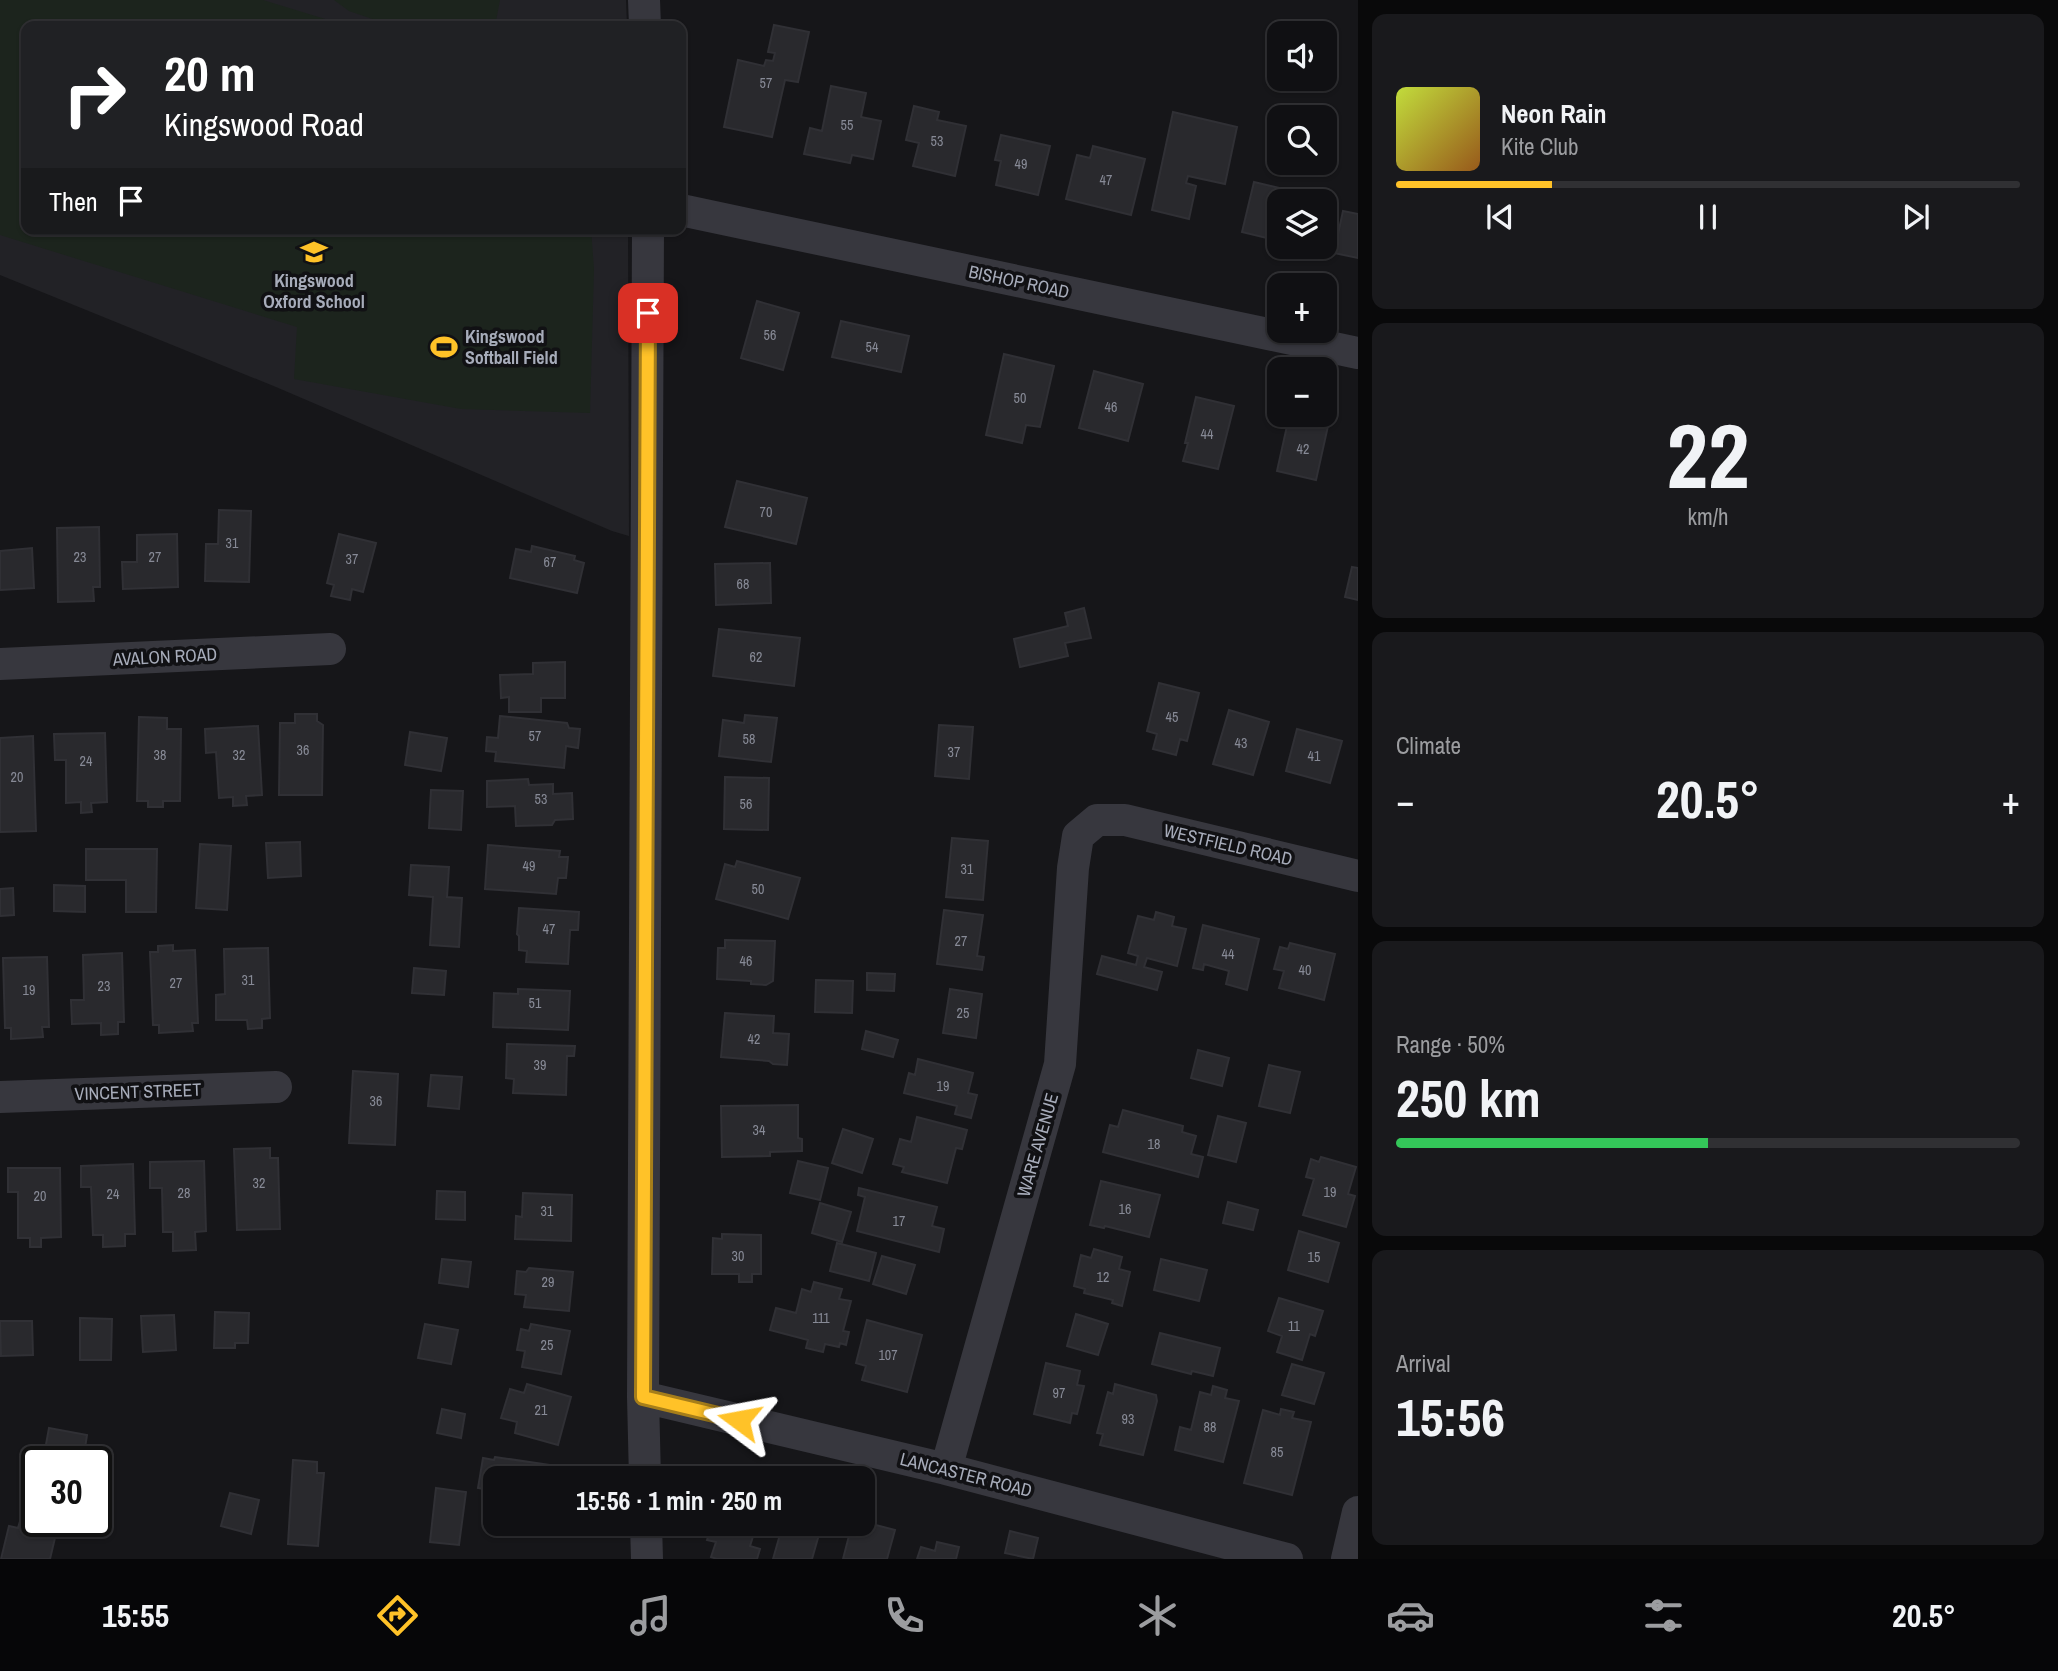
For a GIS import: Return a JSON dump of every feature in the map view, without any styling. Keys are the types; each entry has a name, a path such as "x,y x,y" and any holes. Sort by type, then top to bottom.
{"street":[{"path":"644,0 645,21"},
{"name":"BISHOP ROAD","path":"686,211 1358,353"},
{"path":"645,1466 648,235"},
{"name":"AVALON ROAD","path":"0,664 330,649"},
{"name":"WESTFIELD ROAD","path":"1097,820 1125,820 1358,876"},
{"name":"WARE AVENUE","path":"946,1469 1060,1064 1073,867 1078,836 1097,820"},
{"name":"VINCENT STREET","path":"0,1097 276,1087"},
{"name":"LANCASTER ROAD","path":"643,1397 946,1469 1287,1559"},
{"path":"1347,1559 1358,1512"},
{"path":"646,1536 647,1559"}],"shaded area":[{"name":"Kingswood Oxford School","path":"0,0 626,0 627,21 21,21 21,235 628,235 629,536 276,387 0,275"},
{"name":"Kingswood Softball Field","path":"0,0 263,0 332,21 21,21 21,235 591,235 594,269 590,413 461,409 294,379 297,327 0,235"},
{"path":"334,0 500,0 496,21 378,21 349,11"}],"building":[{"path":"774,25 809,32 798,82 785,80 772,137 724,127 738,60 764,66 766,60 773,61 775,53 768,52"},
{"path":"831,86 866,93 861,117 881,121 873,159 852,155 850,163 804,154 810,128 822,131"},
{"path":"914,106 939,112 937,120 966,126 955,176 913,166 919,143 906,140"},
{"path":"1173,112 1237,127 1225,184 1188,176 1186,183 1196,186 1189,219 1152,210"},
{"path":"1001,135 1050,146 1038,195 996,185 1001,161 995,160"},
{"path":"1093,146 1145,159 1131,215 1066,199 1077,155 1090,158"},
{"path":"1254,182 1284,189 1267,189 1267,238 1242,232"},
{"path":"1343,211 1358,214 1358,258 1337,254"},
{"path":"757,301 799,313 783,370 741,358"},
{"path":"841,321 909,336 901,372 832,357"},
{"path":"1004,354 1054,366 1040,427 1026,425 1022,443 986,435"},
{"path":"1094,371 1143,384 1128,441 1079,428"},
{"path":"1196,397 1234,406 1218,469 1183,461"},
{"path":"1287,427 1328,427 1316,480 1277,471"},
{"path":"737,481 807,498 796,544 725,527"},
{"path":"219,510 251,511 249,582 205,581 206,544 218,544"},
{"path":"99,527 100,587 93,587 94,601 58,602 57,528"},
{"path":"177,534 178,587 123,589 122,562 137,562 137,535"},
{"path":"339,534 376,543 363,592 352,589 350,600 331,596 334,585 327,583"},
{"path":"532,546 575,556 574,560 584,563 577,593 510,578 516,549 531,552"},
{"path":"32,548 34,588 0,590 0,551"},
{"path":"770,563 771,603 716,605 715,564"},
{"path":"1352,567 1358,568 1358,600 1345,597"},
{"path":"1084,608 1091,638 1065,643 1068,656 1020,667 1014,639 1068,626 1065,613"},
{"path":"719,629 800,638 794,686 713,676"},
{"path":"565,662 565,698 541,698 541,712 509,712 509,697 501,698 500,675 533,674 533,663"},
{"path":"1159,683 1199,693 1187,741 1180,739 1176,755 1153,749 1157,734 1147,731"},
{"path":"1229,710 1269,722 1253,775 1213,764"},
{"path":"295,714 317,714 317,721 323,725 322,795 279,795 280,723 295,723"},
{"path":"745,715 777,718 771,762 719,756 723,720 744,723"},
{"path":"500,716 567,723 569,728 580,729 578,748 566,746 564,768 495,761 496,752 486,751 487,737 498,738"},
{"path":"139,717 167,718 167,729 181,729 180,801 163,801 163,807 148,807 148,801 137,801"},
{"path":"939,725 973,727 969,779 935,776"},
{"path":"258,726 262,795 246,796 247,805 233,806 233,797 219,798 216,752 206,753 205,729"},
{"path":"1297,729 1342,741 1330,783 1286,771"},
{"path":"410,732 447,738 441,771 405,765"},
{"path":"105,733 107,802 91,803 92,812 81,813 81,802 66,803 66,760 55,760 54,734"},
{"path":"33,736 36,831 0,832 0,738"},
{"path":"725,777 769,778 768,830 724,829"},
{"path":"528,779 529,785 553,784 553,794 572,793 573,819 555,820 552,825 516,826 515,806 487,807 487,781"},
{"path":"431,790 463,791 461,830 429,828"},
{"path":"952,838 988,841 983,900 946,897"},
{"path":"300,842 301,876 268,878 266,843"},
{"path":"200,844 231,846 227,910 196,908"},
{"path":"488,845 560,851 559,857 568,857 566,878 558,878 556,894 485,889"},
{"path":"86,849 157,849 156,912 126,912 126,880 86,880"},
{"path":"737,861 800,878 788,919 716,899 725,864 735,867"},
{"path":"411,865 449,867 447,897 462,898 459,947 430,945 433,897 409,895"},
{"path":"54,885 85,886 85,912 54,911"},
{"path":"13,888 14,915 0,916 0,889"},
{"path":"519,908 579,912 578,930 570,930 568,964 526,962 527,951 519,950"},
{"path":"944,910 983,915 977,956 984,957 982,970 937,964"},
{"path":"1156,912 1174,917 1172,926 1186,929 1177,966 1147,958 1144,967 1162,972 1157,990 1097,974 1102,956 1136,965 1138,956 1128,953 1138,916 1154,920"},
{"path":"1203,925 1259,939 1247,990 1226,984 1229,971 1204,964 1203,970 1193,968"},
{"path":"725,940 775,941 773,981 766,985 751,984 751,981 717,979 718,948 725,948"},
{"path":"1290,943 1335,954 1324,1000 1279,988 1284,971 1274,969 1280,947 1288,949"},
{"path":"173,945 173,951 195,950 198,1023 192,1023 193,1031 159,1033 159,1025 153,1025 150,952 158,952 158,946"},
{"path":"268,948 270,1018 262,1019 262,1028 248,1029 247,1020 216,1020 216,995 225,994 224,949"},
{"path":"122,953 124,1022 118,1022 118,1034 101,1035 101,1023 72,1024 71,1000 84,1000 83,955"},
{"path":"47,957 49,1027 42,1027 43,1037 11,1039 11,1028 5,1028 3,958"},
{"path":"414,968 446,971 444,995 412,993"},
{"path":"867,973 895,974 894,991 867,990"},
{"path":"816,980 853,981 852,1013 815,1012"},
{"path":"518,989 570,991 568,1030 493,1027 494,993 518,994"},
{"path":"950,989 982,994 976,1038 943,1033"},
{"path":"725,1013 774,1016 773,1033 789,1034 787,1065 721,1057"},
{"path":"866,1031 898,1040 893,1057 862,1049"},
{"path":"507,1044 575,1046 574,1056 567,1056 566,1095 513,1093 514,1079 506,1078"},
{"path":"1198,1050 1229,1058 1222,1086 1191,1078"},
{"path":"918,1059 973,1073 968,1093 977,1095 971,1118 955,1114 957,1106 904,1093 909,1073 915,1075"},
{"path":"1269,1065 1300,1072 1290,1113 1259,1106"},
{"path":"353,1071 398,1074 395,1145 349,1143"},
{"path":"431,1075 462,1077 459,1109 428,1106"},
{"path":"798,1105 798,1138 802,1139 802,1151 770,1152 770,1156 722,1157 721,1106"},
{"path":"1123,1110 1183,1126 1182,1132 1196,1136 1191,1154 1203,1157 1198,1177 1103,1152 1110,1125 1118,1127"},
{"path":"1218,1116 1246,1123 1236,1162 1208,1155"},
{"path":"917,1117 967,1130 962,1149 956,1148 947,1183 902,1172 904,1167 893,1164 900,1139 911,1142"},
{"path":"843,1129 873,1139 862,1173 832,1163"},
{"path":"270,1148 270,1158 278,1158 280,1229 237,1230 234,1149"},
{"path":"1321,1157 1356,1167 1348,1194 1355,1196 1346,1227 1303,1215 1314,1179 1306,1177 1311,1159 1319,1162"},
{"path":"204,1161 206,1231 195,1232 196,1250 173,1251 173,1232 163,1232 162,1188 150,1188 150,1162"},
{"path":"798,1161 828,1168 820,1200 790,1193"},
{"path":"133,1164 135,1234 125,1234 125,1246 103,1247 103,1235 93,1235 91,1187 81,1187 81,1166"},
{"path":"8,1168 60,1168 61,1237 41,1238 41,1247 30,1247 30,1238 18,1238 18,1192 8,1192"},
{"path":"1101,1181 1160,1195 1149,1237 1090,1225"},
{"path":"859,1188 937,1207 932,1226 944,1229 939,1252 857,1231 865,1197 858,1195"},
{"path":"437,1191 465,1192 465,1220 436,1219"},
{"path":"523,1193 572,1195 571,1241 515,1239 516,1216 522,1217"},
{"path":"1228,1202 1258,1210 1253,1230 1223,1223"},
{"path":"820,1203 851,1212 842,1242 812,1233"},
{"path":"1299,1231 1339,1243 1328,1282 1288,1270"},
{"path":"722,1234 761,1235 761,1274 752,1274 752,1282 739,1282 739,1274 712,1274 713,1238 722,1239"},
{"path":"837,1243 876,1253 869,1281 830,1271"},
{"path":"1094,1249 1122,1257 1119,1269 1130,1272 1122,1306 1112,1303 1113,1300 1084,1293 1085,1289 1074,1286 1081,1255 1091,1258"},
{"path":"882,1256 915,1265 906,1294 873,1284"},
{"path":"442,1259 471,1262 468,1287 439,1283"},
{"path":"1161,1259 1207,1270 1199,1301 1154,1290"},
{"path":"529,1268 573,1272 569,1311 524,1307 526,1295 515,1294 517,1271 526,1272"},
{"path":"814,1282 842,1289 839,1299 851,1301 843,1331 849,1332 846,1345 840,1343 839,1347 825,1344 823,1352 806,1348 808,1340 770,1330 776,1308 796,1313 802,1289 811,1292"},
{"path":"1279,1298 1323,1311 1315,1336 1310,1334 1302,1360 1277,1352 1282,1336 1268,1331"},
{"path":"215,1312 249,1313 248,1343 235,1343 235,1348 214,1348"},
{"path":"1076,1314 1108,1324 1098,1355 1067,1346"},
{"path":"174,1315 176,1350 143,1352 141,1316"},
{"path":"80,1318 112,1319 111,1360 80,1360"},
{"path":"867,1320 922,1335 907,1392 862,1380 866,1366 856,1363"},
{"path":"0,1321 32,1321 33,1355 1,1356"},
{"path":"425,1324 458,1330 451,1364 418,1358"},
{"path":"531,1324 570,1331 561,1374 522,1367 525,1351 517,1350 521,1329 529,1331"},
{"path":"1160,1333 1220,1348 1213,1376 1192,1371 1191,1374 1152,1364"},
{"path":"1046,1363 1080,1371 1077,1385 1084,1386 1077,1414 1072,1413 1070,1423 1034,1414"},
{"path":"1292,1364 1324,1373 1314,1404 1282,1395"},
{"path":"527,1384 571,1397 558,1445 515,1433 517,1422 501,1418 510,1389 524,1393"},
{"path":"1115,1384 1156,1395 1157,1401 1143,1455 1100,1445 1103,1434 1097,1433 1108,1392 1113,1394"},
{"path":"1213,1386 1227,1390 1225,1398 1239,1401 1223,1462 1175,1450 1180,1427 1191,1430 1200,1392 1211,1395"},
{"path":"442,1409 465,1414 461,1438 437,1433"},
{"path":"1281,1409 1294,1412 1292,1418 1311,1422 1292,1495 1244,1483 1263,1410 1280,1415"},
{"path":"49,1428 87,1435 85,1446 46,1446"},
{"path":"495,1457 557,1466 483,1466 483,1489 478,1488 483,1458 494,1460"},
{"path":"293,1460 317,1462 317,1473 324,1473 318,1546 288,1544"},
{"path":"436,1488 466,1492 459,1545 430,1542"},
{"path":"230,1493 259,1500 251,1534 221,1526"},
{"path":"21,1518 21,1537 55,1537 50,1559 1,1559 9,1526 18,1528"},
{"path":"875,1525 895,1530 887,1559 843,1559 849,1536 875,1536"},
{"path":"1010,1531 1038,1538 1033,1559 1005,1553"},
{"path":"708,1536 753,1536 750,1546 760,1549 757,1559 717,1559 711,1557 716,1542 707,1540"},
{"path":"780,1536 819,1536 812,1559 773,1559"},
{"path":"937,1542 959,1547 956,1559 917,1559 921,1547 935,1551"}],"place":[{"name":"Kingswood Oxford School","path":"314,252"},
{"name":"Kingswood Softball Field","path":"444,347"}],"route":[{"path":"648,313 643,1397 739,1420"}]}
